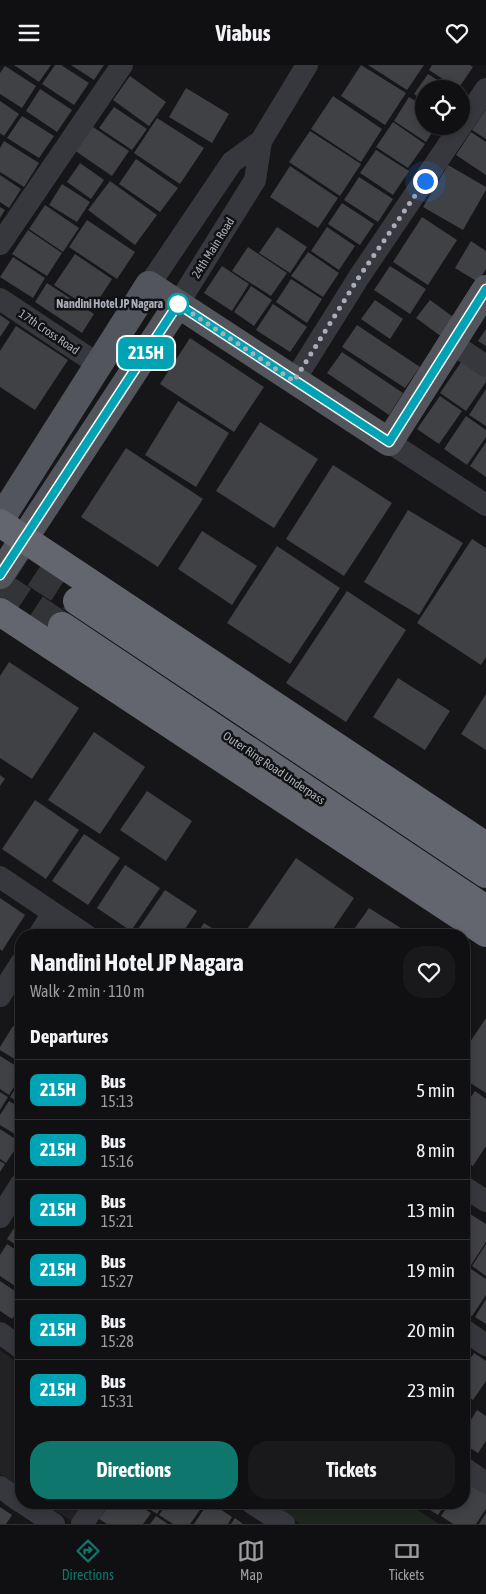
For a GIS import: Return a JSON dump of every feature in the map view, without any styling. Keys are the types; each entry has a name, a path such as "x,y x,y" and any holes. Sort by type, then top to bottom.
{"highway":[{"path":"0,522 486,846"},
{"path":"77,601 486,874"},
{"path":"0,612 486,933"},
{"name":"Outer Ring Road Underpass","path":"62,626 486,909"}],"main road":[{"path":"150,285 389,442 453,344 486,289"},
{"name":"24th Main Road","path":"0,522 150,285"},
{"name":"24th Main Road","path":"0,575 178,304"}],"street":[{"path":"0,244 122,65"},
{"name":"24th Main Road","path":"150,285 232,163 261,141 307,65"},
{"path":"470,113 486,89"},
{"path":"294,381 359,277 455,135"},
{"name":"24th Main Road","path":"178,304 255,180 261,141"},
{"name":"17th Cross Road","path":"0,299 99,365"},
{"path":"453,344 486,366"},
{"path":"389,442 486,505"},
{"path":"0,877 77,929"},
{"path":"43,929 53,913"},
{"path":"0,996 15,972"},
{"path":"470,1191 486,1201"},
{"path":"0,1217 15,1193"},
{"path":"0,1333 15,1344"},
{"path":"470,1334 486,1345"},
{"path":"470,1473 486,1483"},
{"path":"0,1487 15,1497"},
{"path":"32,1509 54,1524"},
{"path":"82,1524 93,1509"},
{"path":"261,1509 284,1524"}],"shaded area":[{"path":"0,1350 15,1361 15,1484 0,1474"},
{"path":"53,1509 80,1509 72,1521"},
{"path":"277,1509 416,1509 439,1524 300,1524"}],"building":[{"path":"14,65 51,65 39,82"},
{"path":"55,65 61,65 89,83 74,105 42,84"},
{"path":"71,65 104,65 94,80"},
{"path":"361,65 406,93 385,125 341,96"},
{"path":"368,65 424,65 407,90"},
{"path":"432,65 470,65 473,67 464,80 444,80 429,70"},
{"path":"5,66 36,86 22,108 0,94 0,73"},
{"path":"428,74 437,80 424,80"},
{"path":"130,76 166,102 149,126 113,100"},
{"path":"186,88 229,114 212,143 169,117"},
{"path":"40,89 72,110 57,132 26,111"},
{"path":"333,96 382,129 361,162 311,129"},
{"path":"409,97 415,101 415,135 394,121"},
{"path":"0,101 19,114 4,136 0,133"},
{"path":"114,107 147,129 132,150 99,128"},
{"path":"486,109 486,139 472,130"},
{"path":"22,116 54,136 39,158 7,138"},
{"path":"157,118 204,148 180,184 134,153"},
{"path":"393,122 425,144 408,168 376,147"},
{"path":"90,125 129,151 112,176 74,150"},
{"path":"310,131 361,164 340,196 289,162"},
{"path":"471,132 486,142 486,175 456,155"},
{"path":"415,135 430,135 426,142"},
{"path":"4,141 39,163 24,187 0,172 0,148"},
{"path":"376,150 409,171 393,195 360,173"},
{"path":"136,159 178,188 160,212 119,184"},
{"path":"80,163 104,180 91,199 67,182"},
{"path":"448,165 486,187 463,230 423,207"},
{"path":"290,166 338,198 318,228 270,197"},
{"path":"0,175 21,189 9,208 0,202"},
{"path":"359,177 393,199 378,222 344,200"},
{"path":"110,181 157,215 135,245 88,210"},
{"path":"62,184 90,202 77,222 49,205"},
{"path":"342,203 374,224 360,245 328,224"},
{"path":"45,205 79,228 63,252 29,229"},
{"path":"0,207 5,210 0,218"},
{"path":"422,217 457,240 428,285 393,262"},
{"path":"87,220 135,252 117,279 69,247"},
{"path":"277,227 307,247 290,273 259,253"},
{"path":"327,227 355,246 339,270 311,251"},
{"path":"28,230 62,253 47,276 12,254"},
{"path":"471,241 486,251 486,269 478,282 455,268"},
{"path":"248,247 287,273 271,296 232,271"},
{"path":"308,252 339,273 323,297 291,276"},
{"path":"75,254 112,279 92,310 54,285"},
{"path":"13,257 45,278 33,298 0,277"},
{"path":"222,266 249,284 232,311 204,293"},
{"path":"390,266 426,289 410,314 374,290"},
{"path":"291,279 322,299 307,323 276,302"},
{"path":"47,283 94,314 82,333 35,302"},
{"path":"251,286 272,300 254,326 234,312"},
{"path":"375,300 403,319 390,339 361,319"},
{"path":"430,300 456,319 442,337 416,318"},
{"path":"273,304 307,327 290,352 256,330"},
{"path":"0,315 10,322 0,337"},
{"path":"357,325 420,367 405,388 342,347"},
{"path":"16,326 68,360 35,410 0,387 0,351"},
{"path":"486,329 486,346 478,341"},
{"path":"190,338 264,387 234,432 160,384"},
{"path":"342,352 403,393 389,415 327,373"},
{"path":"464,358 486,373 486,382 466,411 440,393"},
{"path":"486,389 486,426 469,415"},
{"path":"440,396 462,411 439,444 417,429"},
{"path":"178,401 229,433 196,487 145,455"},
{"path":"466,416 486,430 486,437 467,465 444,449"},
{"path":"260,422 318,459 274,528 216,491"},
{"path":"486,442 486,477 470,466"},
{"path":"126,448 203,499 158,567 81,517"},
{"path":"333,465 392,503 344,576 286,539"},
{"path":"408,510 463,543 419,615 364,582"},
{"path":"202,531 257,566 232,605 178,569"},
{"path":"472,539 486,548 486,657 481,665 417,623"},
{"path":"277,546 340,588 290,664 227,623"},
{"path":"347,591 406,630 346,722 286,683"},
{"path":"9,662 79,708 32,779 0,758 0,676"},
{"path":"398,678 450,711 425,750 373,717"},
{"path":"486,694 486,750 461,734"},
{"path":"94,732 145,767 100,834 48,800"},
{"path":"0,775 5,779 0,786"},
{"path":"147,791 192,821 166,861 120,830"},
{"path":"35,800 79,830 46,879 2,849"},
{"path":"84,834 120,858 88,905 52,881"},
{"path":"296,858 354,898 333,929 248,928"},
{"path":"125,865 160,888 132,929 128,929 97,908"},
{"path":"165,890 197,911 185,929 138,929"},
{"path":"0,898 25,915 2,951 0,949"},
{"path":"369,908 402,929 354,929"},
{"path":"204,923 214,929 200,929"},
{"path":"486,1018 486,1093 470,1083 470,1042"},
{"path":"13,1026 15,1027 15,1059 0,1050"},
{"path":"0,1056 15,1065 15,1086 9,1095 0,1089"},
{"path":"15,1089 15,1100 10,1097"},
{"path":"475,1091 486,1099 486,1146 473,1166 470,1164 470,1098"},
{"path":"0,1092 8,1097 0,1110"},
{"path":"9,1101 15,1104 15,1134 0,1125 0,1115"},
{"path":"0,1129 15,1139 15,1150 6,1163 0,1159"},
{"path":"0,1161 5,1164 0,1172"},
{"path":"470,1214 486,1224 486,1242 471,1265"},
{"path":"15,1226 15,1244 7,1239"},
{"path":"7,1244 15,1249 15,1286 0,1276 0,1255"},
{"path":"486,1244 486,1276 472,1266"},
{"path":"470,1268 486,1279 486,1295 472,1316 470,1315"},
{"path":"0,1281 15,1291 15,1315 12,1319 0,1311"},
{"path":"486,1299 486,1324 475,1317"},
{"path":"474,1353 486,1361 486,1381 473,1400 470,1398 470,1359"},
{"path":"477,1410 486,1416 486,1441 478,1453 470,1448 470,1421"},
{"path":"470,1484 486,1491 486,1509 476,1524 453,1524 441,1516 446,1509 470,1509"},
{"path":"0,1507 12,1515 6,1524 0,1524"},
{"path":"106,1509 145,1509 151,1513 143,1524 107,1524 99,1519"},
{"path":"149,1509 160,1509 157,1514"},
{"path":"163,1509 201,1509 190,1524 173,1524 159,1515"},
{"path":"204,1509 220,1509 232,1517 228,1524 194,1524"},
{"path":"428,1509 442,1509 438,1515"},
{"path":"486,1513 486,1524 479,1524"},
{"path":"156,1516 168,1524 150,1524"},
{"path":"235,1518 243,1524 231,1524"}],"tunnel":[{"path":"0,551 77,601"},
{"path":"0,585 62,626"}],"bus line":[{"name":"215H","path":"0,575 178,304 389,442 453,344 486,289"}],"place":[{"name":"Nandini Hotel JP Nagara","path":"178,304"}],"route":[{"path":"178,304 294,381 359,277 425,181"}]}
